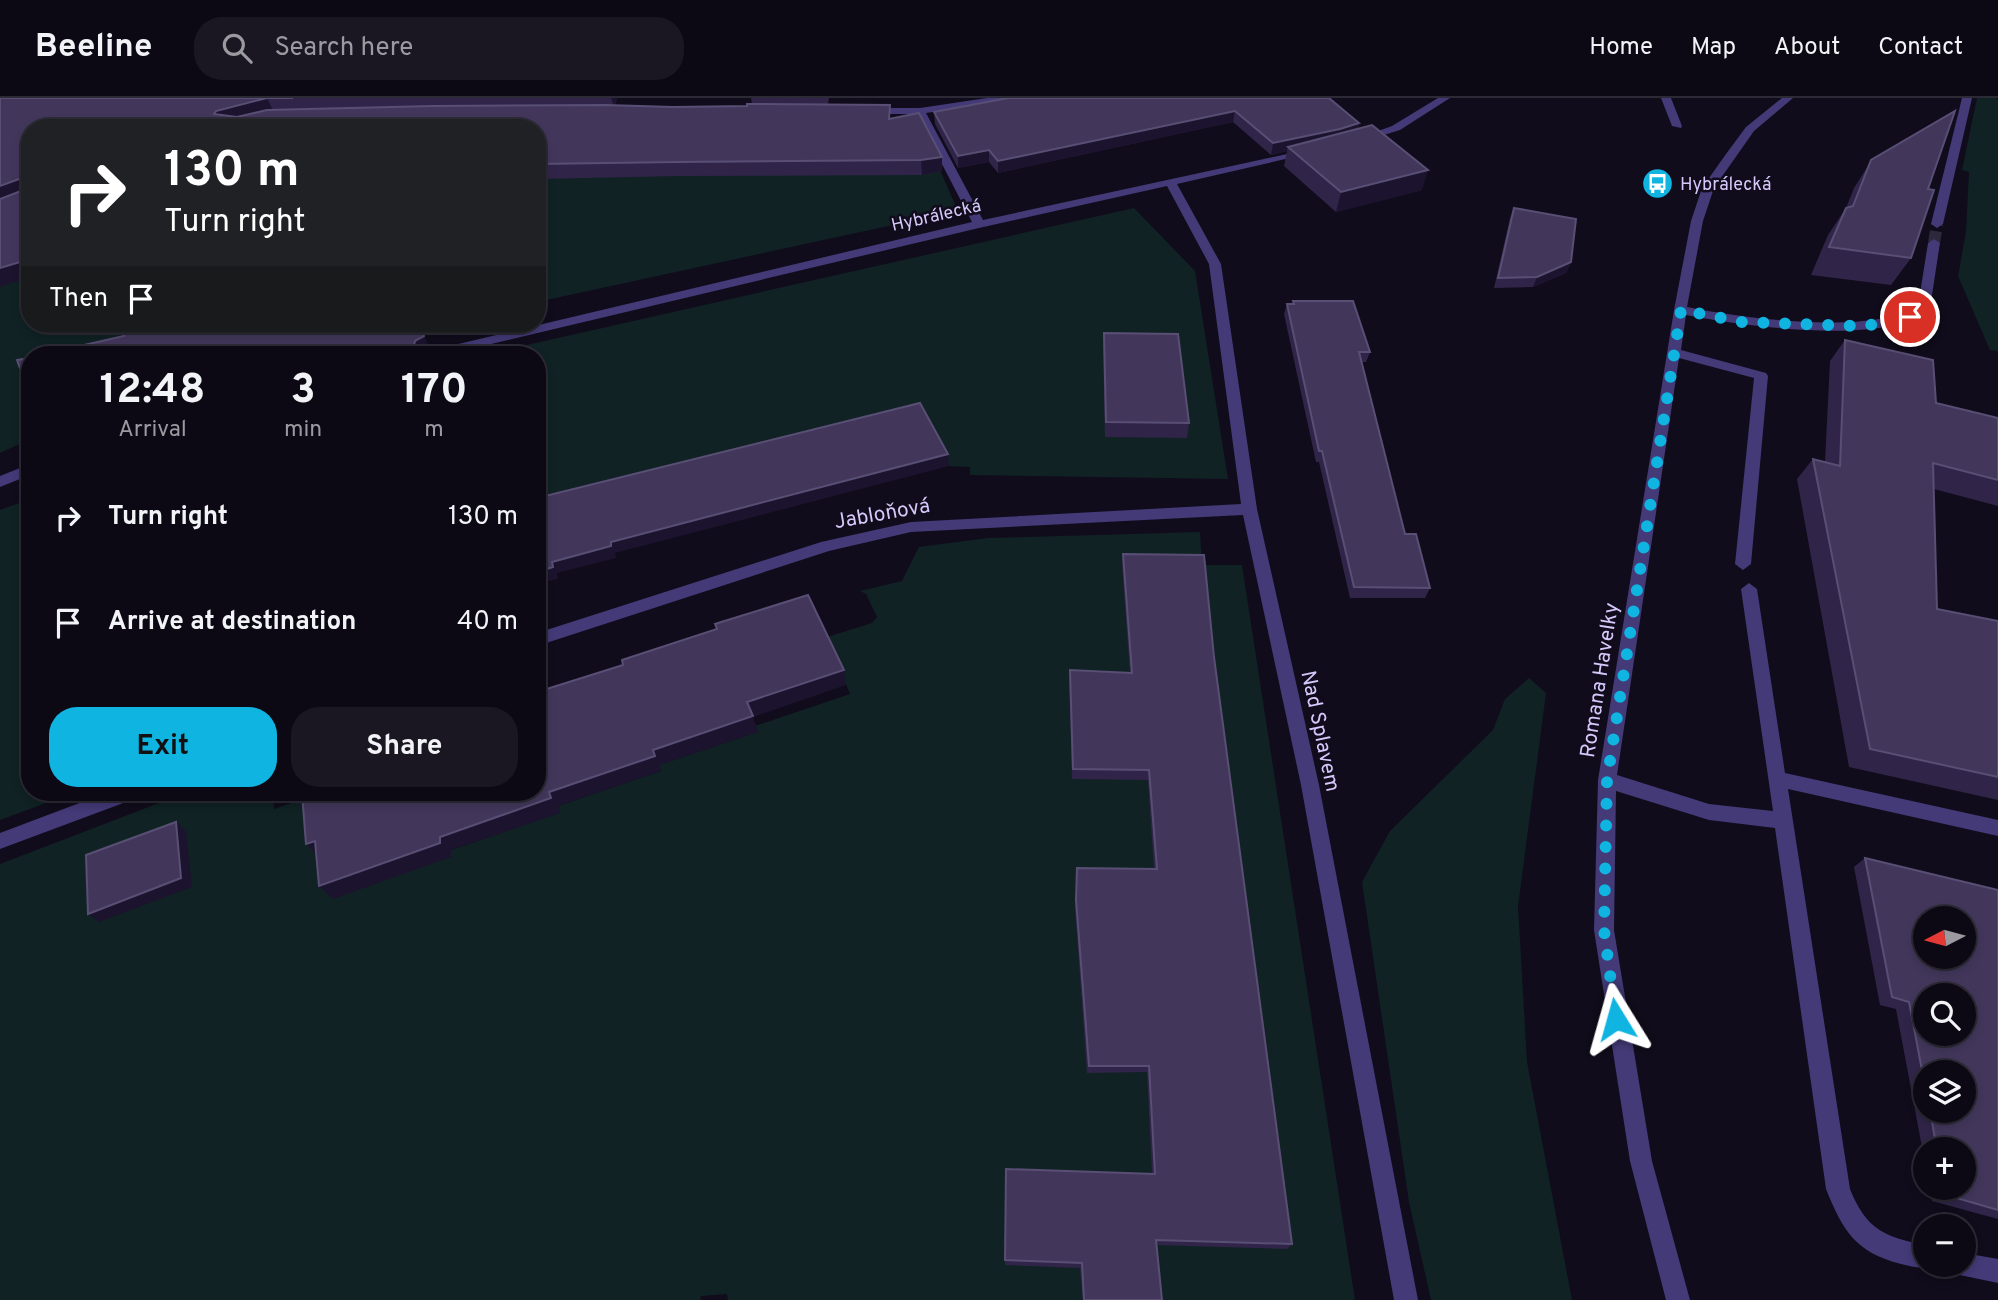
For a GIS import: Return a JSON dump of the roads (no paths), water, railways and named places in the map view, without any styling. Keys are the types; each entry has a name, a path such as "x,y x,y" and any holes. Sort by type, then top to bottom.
{"street":[{"path":"852,111 920,111 1008,98"},
{"path":"1352,142 1396,128 1445,98"},
{"path":"1666,98 1677,125"},
{"name":"Romana Havelky","path":"1678,1300 1641,1161 1604,930 1607,780 1697,221 1707,188 1750,129 1788,98"},
{"path":"1937,224 1967,98"},
{"path":"920,111 979,224"},
{"name":"Hybrálecká","path":"546,327 979,224 1328,148"},
{"name":"Nad Splavem","path":"1170,181 1215,264 1249,509 1310,785 1406,1300"},
{"path":"1681,310 1742,322 1860,326 1890,323 1924,309 1934,243"},
{"name":"Hybrálecká","path":"467,346 521,333"},
{"path":"1674,352 1761,376 1743,564"},
{"path":"0,482 21,473"},
{"name":"Jabloňová","path":"546,637 827,546 911,527 1249,509"},
{"path":"1749,589 1838,1189 1847,1214 1861,1234 1890,1251 1913,1255"},
{"path":"1777,779 1998,828"},
{"path":"1607,780 1709,812 1784,821"},
{"path":"0,841 106,801"},
{"path":"1976,1267 1998,1271"}],"tunnel":[{"path":"1934,243 1937,224"}],"place":[{"name":"Hybrálecká","path":"1657,184"}]}
